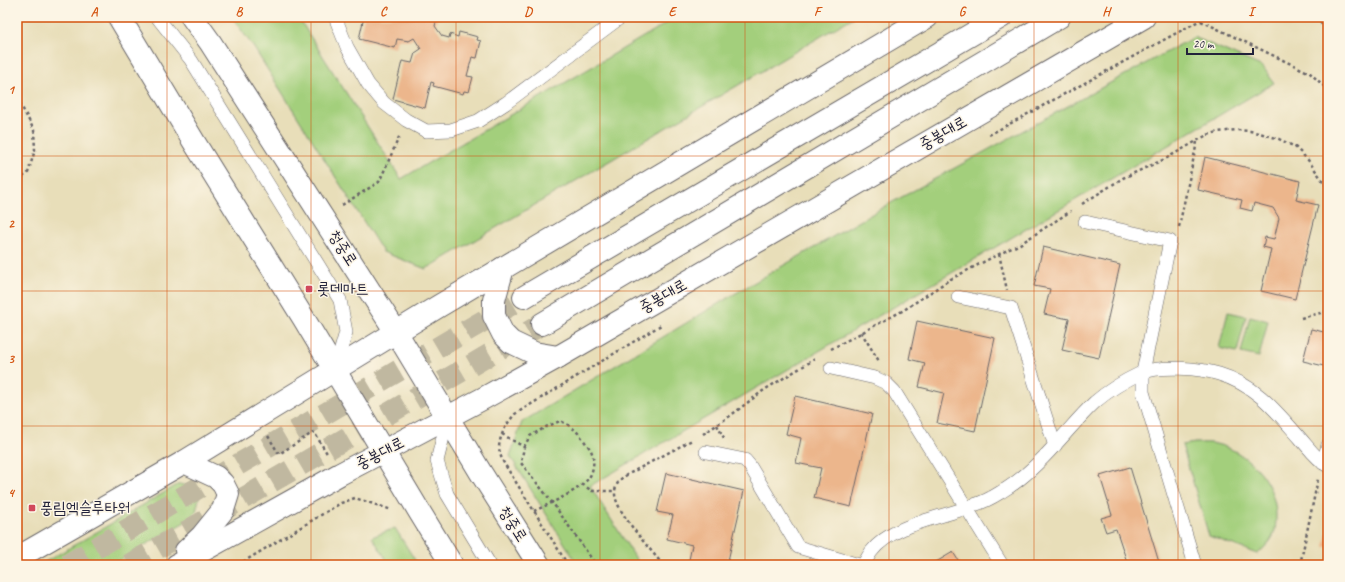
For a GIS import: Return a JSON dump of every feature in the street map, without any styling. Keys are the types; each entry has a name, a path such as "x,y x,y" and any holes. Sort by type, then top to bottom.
{"main road":[{"path":"119,17 194,142 335,370 452,565"},
{"name":"청중로","path":"192,17 210,42 396,332 481,473 539,565"},
{"path":"17,558 184,462 396,332 927,17"},
{"path":"524,297 1001,17"},
{"path":"542,324 1059,17"},
{"name":"중봉대로","path":"177,565 340,474 558,357 1144,17"},
{"path":"504,268 494,300 494,316 503,334 511,342 534,353 558,357"},
{"path":"170,565 202,536 223,510 228,494 223,484 216,478 184,462"}],"lane":[{"path":"157,17 191,60 340,300 346,332 335,370"},
{"path":"335,17 347,47 368,84 384,103 406,120 426,131 451,130 478,121 506,104 621,17"},
{"path":"1085,222 1170,241 1143,372 1143,392 1195,565"},
{"path":"958,297 1011,308 1055,446"},
{"path":"831,368 875,378 886,383 894,391 1002,565"},
{"path":"863,565 876,547 885,539 903,529 989,499 1018,481 1055,446 1094,403 1122,383 1143,372 1158,369 1199,370 1219,374 1239,383 1256,392 1270,404 1326,464"},
{"path":"448,417 437,461 447,494 490,565"},
{"path":"1326,464 1328,445"},
{"path":"706,452 745,460 798,547 859,565"}],"path":[{"path":"987,136 1206,17"},
{"path":"1317,17 1328,34"},
{"path":"1201,20 1310,73 1328,90"},
{"path":"17,98 34,130 35,150 28,173 17,181"},
{"path":"342,205 379,182 406,120"},
{"path":"830,350 904,310 949,280 1020,244 1123,178 1167,158 1207,135 1236,130 1250,131 1279,139 1295,147 1303,155 1328,188"},
{"path":"1170,241 1180,225 1197,142"},
{"path":"999,254 1011,308"},
{"path":"1301,318 1328,311"},
{"path":"568,565 502,460 499,447 502,434 507,423 515,414 666,322"},
{"path":"861,332 886,373 886,383"},
{"path":"701,435 730,416 764,390 819,357"},
{"path":"534,511 552,502 588,480 592,472 594,463 592,452 579,434 569,424 560,421 530,436 524,447 521,462 552,502 596,565"},
{"path":"269,437 279,454 314,432 325,449"},
{"path":"502,434 524,447"},
{"path":"663,565 619,506 614,494 616,484 623,477 695,438"},
{"path":"1300,565 1317,480 1326,464"},
{"path":"582,484 592,491 615,491"},
{"path":"238,565 341,503 355,498 393,510"}],"green space":[{"path":"232,17 298,17 401,179 677,17 854,17 426,269 383,252 254,48"},
{"path":"1194,37 1263,67 1274,83 590,486 640,565 578,565 510,456 522,422 731,296 889,204"},
{"path":"1228,312 1246,316 1237,352 1219,348"},
{"path":"1250,316 1268,321 1259,357 1241,353"},
{"path":"1195,443 1216,444 1238,453 1257,469 1265,479 1271,490 1274,502 1276,523 1272,538 1258,554 1209,536 1182,445"},
{"path":"179,484 189,486 198,494 199,498 196,512 185,522 111,565 40,565"},
{"path":"395,528 418,565 390,565 372,537"}],"building":[{"path":"364,17 441,17 441,19 437,19 435,26 442,36 449,38 450,34 458,37 459,32 478,37 477,40 481,41 477,58 472,57 467,76 473,77 469,92 464,91 463,94 433,86 434,83 431,82 425,108 393,99 402,61 412,63 415,53 421,49 414,38 409,41 397,39 395,48 359,39"},
{"path":"1205,157 1300,181 1296,200 1318,205 1295,299 1261,291 1271,249 1263,247 1265,237 1274,239 1279,218 1273,208 1254,203 1252,211 1240,208 1242,200 1198,190"},
{"path":"1043,247 1120,265 1099,358 1062,350 1069,319 1044,314 1050,289 1034,286"},
{"path":"917,321 995,338 975,431 937,423 944,393 919,387 925,363 909,359"},
{"path":"1311,329 1328,333 1328,367 1303,361"},
{"path":"795,396 872,414 851,507 814,498 821,468 796,463 801,438 786,434"},
{"path":"1130,467 1160,565 1128,565 1116,529 1106,532 1101,518 1112,515 1100,476"},
{"path":"666,473 744,491 727,565 688,565 692,545 667,539 673,515 657,512"},
{"path":"1327,533 1328,547 1324,547"},
{"path":"953,552 961,565 931,565"}],"tunnel":[{"path":"67,565 524,297"},
{"path":"129,565 542,324"}],"place":[{"name":"롯데마트","path":"309,289"},
{"name":"풍림엑슬루타워","path":"32,508"}]}
